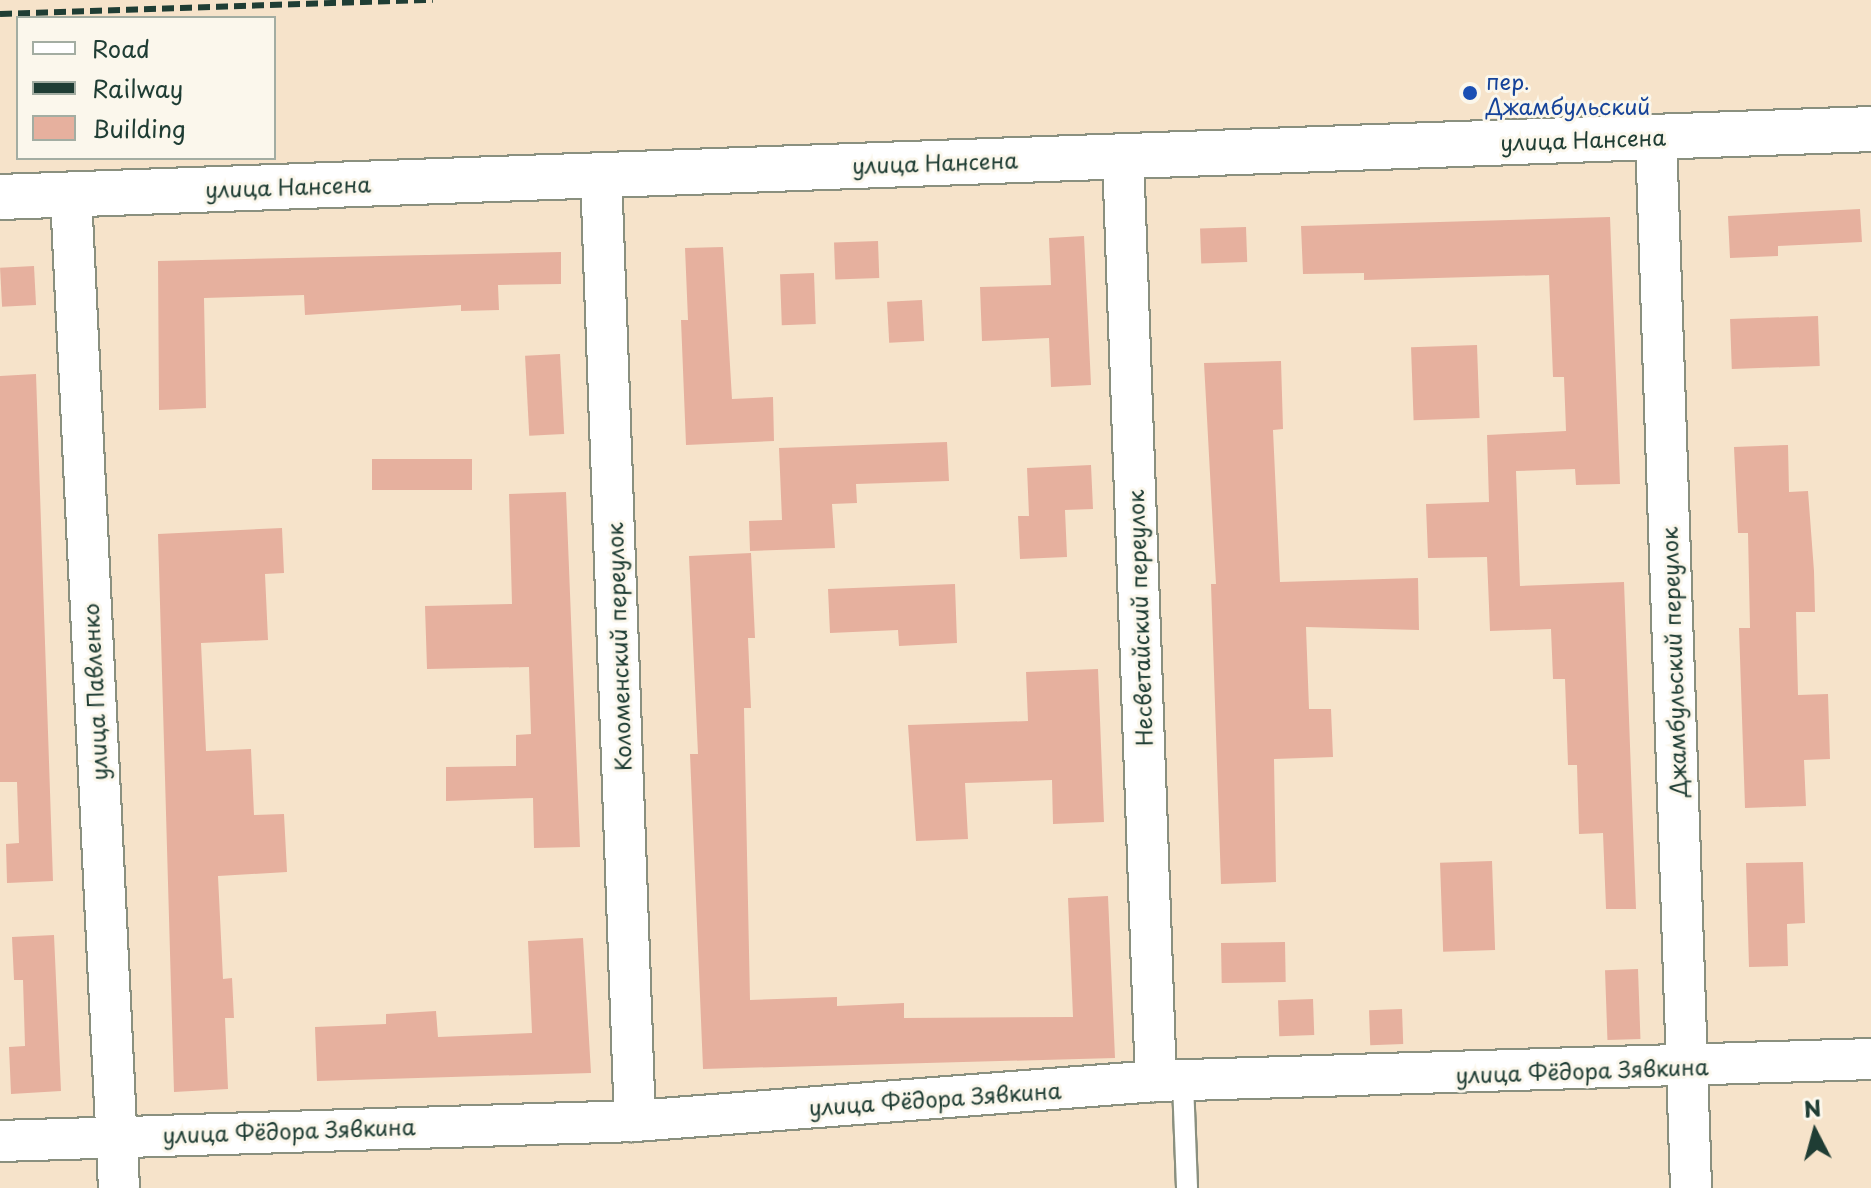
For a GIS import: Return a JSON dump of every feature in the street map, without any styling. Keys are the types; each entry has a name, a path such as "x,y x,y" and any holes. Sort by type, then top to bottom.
{"main road":[{"name":"улица Нансена","path":"0,197 1871,129"}],"street":[{"name":"Джамбульский переулок","path":"1656,137 1691,1188"},
{"name":"Несветайский переулок","path":"1123,156 1169,1082"},
{"name":"Коломенский переулок","path":"601,173 635,1121"},
{"name":"улица Павленко","path":"71,196 119,1188"},
{"name":"улица Фёдора Зявкина","path":"0,1141 635,1121 1169,1082 1871,1059"}],"lane":[{"path":"1169,1082 1187,1188"}],"building":[{"path":"1860,209 1862,242 1778,246 1778,256 1730,258 1728,216"},
{"path":"1610,217 1620,484 1576,485 1575,469 1516,471 1520,586 1624,582 1636,909 1606,909 1603,833 1579,834 1577,765 1568,765 1565,679 1553,679 1551,629 1490,631 1487,557 1428,558 1426,504 1489,502 1487,435 1566,431 1564,377 1553,377 1549,275 1364,280 1364,273 1303,274 1301,226"},
{"path":"1246,227 1247,262 1201,264 1200,229"},
{"path":"1084,236 1091,385 1051,387 1049,338 982,341 980,287 1051,285 1049,238"},
{"path":"878,241 879,278 835,280 834,243"},
{"path":"723,247 732,399 773,397 774,441 686,445 681,320 688,320 685,248"},
{"path":"561,252 561,284 498,285 499,310 461,311 461,305 305,315 304,295 204,298 206,408 159,410 158,261"},
{"path":"34,266 36,305 2,307 0,268"},
{"path":"814,273 816,324 782,325 780,274"},
{"path":"922,300 924,341 889,343 887,302"},
{"path":"1818,316 1820,366 1732,369 1730,319"},
{"path":"1477,345 1480,418 1414,420 1411,347"},
{"path":"560,354 564,434 529,436 525,356"},
{"path":"1281,361 1283,429 1273,430 1280,582 1418,578 1419,630 1306,627 1309,709 1331,709 1333,757 1274,759 1276,882 1221,884 1211,584 1216,584 1204,363"},
{"path":"36,374 53,881 7,883 6,844 19,843 17,782 0,782 0,376"},
{"path":"947,442 949,481 856,484 857,503 832,504 835,548 750,551 749,521 782,520 779,448"},
{"path":"1788,445 1789,492 1808,491 1814,571 1815,612 1796,612 1798,695 1828,694 1830,759 1804,760 1806,806 1745,808 1739,628 1750,628 1748,533 1738,533 1734,447"},
{"path":"372,459 472,459 472,490 372,490"},
{"path":"1091,465 1093,509 1065,510 1067,557 1020,559 1018,516 1029,516 1027,468"},
{"path":"566,492 580,847 534,848 533,798 446,801 446,767 516,766 516,735 531,734 529,667 427,669 425,606 512,604 509,494"},
{"path":"282,528 284,573 265,574 268,640 201,643 206,751 251,749 254,815 284,814 287,872 218,876 223,979 232,978 234,1018 225,1018 228,1089 174,1092 158,534"},
{"path":"751,553 755,638 748,638 751,708 744,708 750,1000 837,997 837,1006 904,1003 904,1018 1073,1017 1068,898 1108,896 1115,1058 703,1069 690,754 698,754 689,556"},
{"path":"955,584 957,643 899,646 898,630 830,633 828,589"},
{"path":"1098,669 1104,822 1053,824 1052,780 965,783 968,839 916,841 908,725 1028,721 1026,672"},
{"path":"1492,861 1495,950 1443,952 1440,863"},
{"path":"1803,862 1805,923 1787,924 1788,966 1749,967 1746,863"},
{"path":"54,935 61,1091 11,1094 9,1047 25,1046 23,980 14,980 12,937"},
{"path":"583,938 591,1073 317,1081 315,1027 386,1024 386,1014 436,1011 438,1037 532,1033 528,941"},
{"path":"1285,942 1286,982 1222,983 1221,943"},
{"path":"1638,969 1640,1039 1607,1040 1605,970"},
{"path":"1313,999 1314,1035 1279,1036 1278,1000"},
{"path":"1402,1009 1403,1044 1370,1045 1369,1010"}],"railway":[{"path":"0,14 433,0"}],"place":[{"name":"пер. Джамбульский","path":"1470,93"}]}
